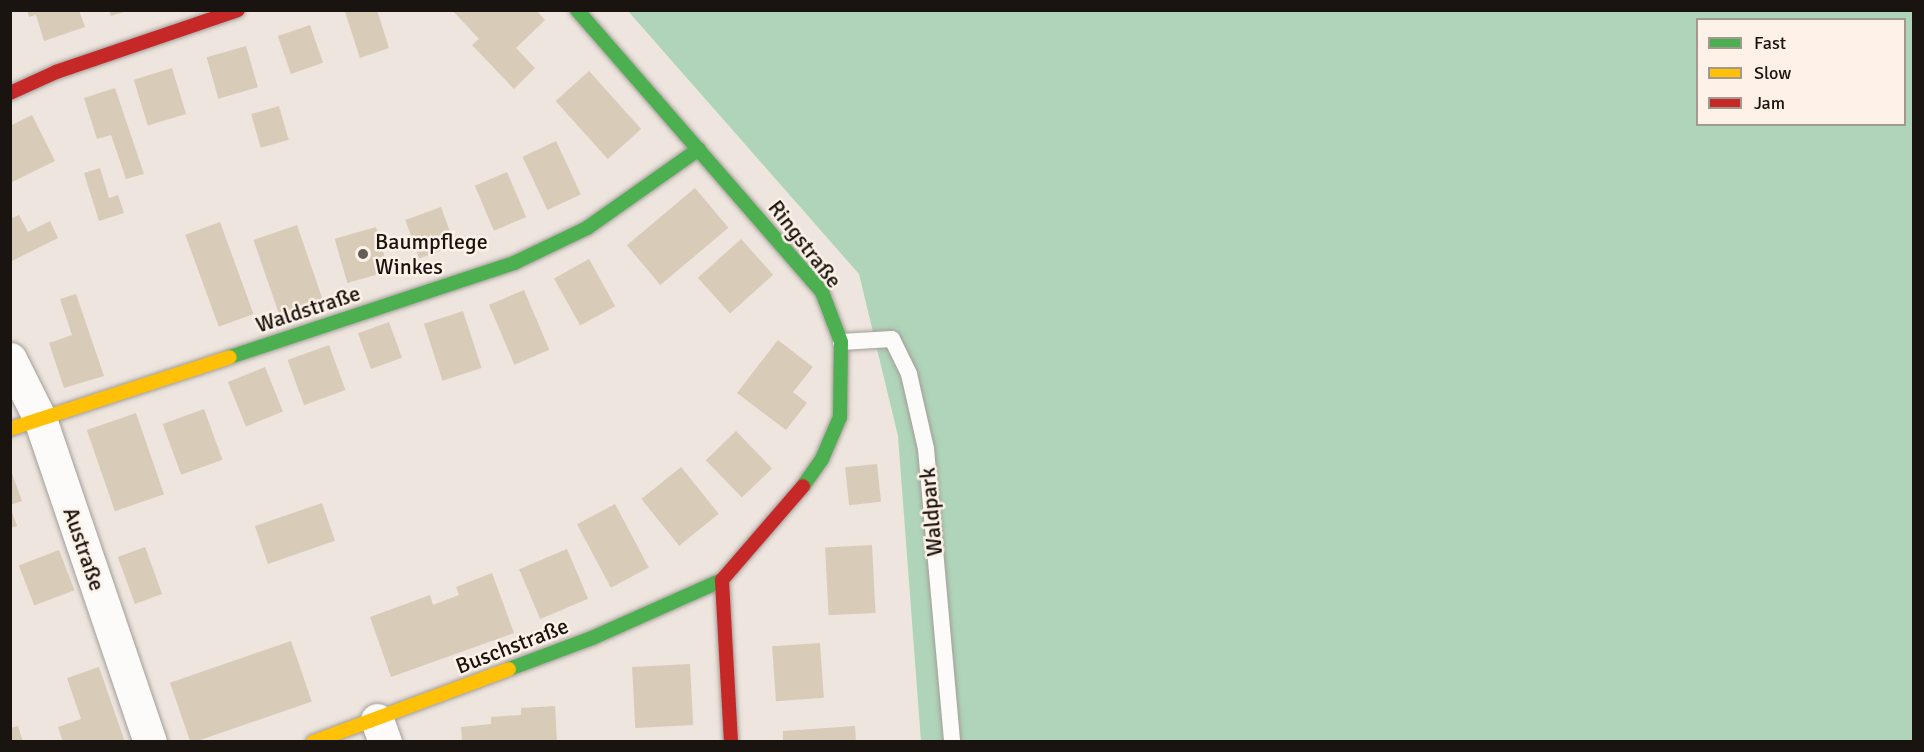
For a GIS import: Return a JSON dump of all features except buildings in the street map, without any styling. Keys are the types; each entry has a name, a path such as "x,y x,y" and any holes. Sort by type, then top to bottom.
{"street":[{"path":"10,93 56,72 238,10"},
{"name":"Ringstraße","path":"578,10 822,292 841,342 840,417 822,459 796,496 722,580"},
{"name":"Waldstraße","path":"25,424 514,263 587,228 699,149"},
{"name":"Austraße","path":"10,359 25,424 150,741"},
{"path":"722,580 731,741"},
{"name":"Buschstraße","path":"313,741 381,731 722,580"}],"lane":[{"name":"Waldpark","path":"841,342 892,339 909,374 926,449 952,741"}],"green space":[{"path":"628,11 1913,11 1913,741 921,741 898,436 859,274"}],"traffic: fast":[{"path":"577,10 822,292 841,342 840,417 822,459 803,486"},
{"path":"230,357 514,263 587,228 699,149"},
{"path":"509,669 592,638 722,580"}],"traffic: slow":[{"path":"10,429 230,357"},
{"path":"313,742 509,669"}],"traffic: jam":[{"path":"10,93 56,72 238,10"},
{"path":"731,742 722,580 803,486"}],"place":[{"name":"Baumpflege Winkes","path":"363,254"}]}
